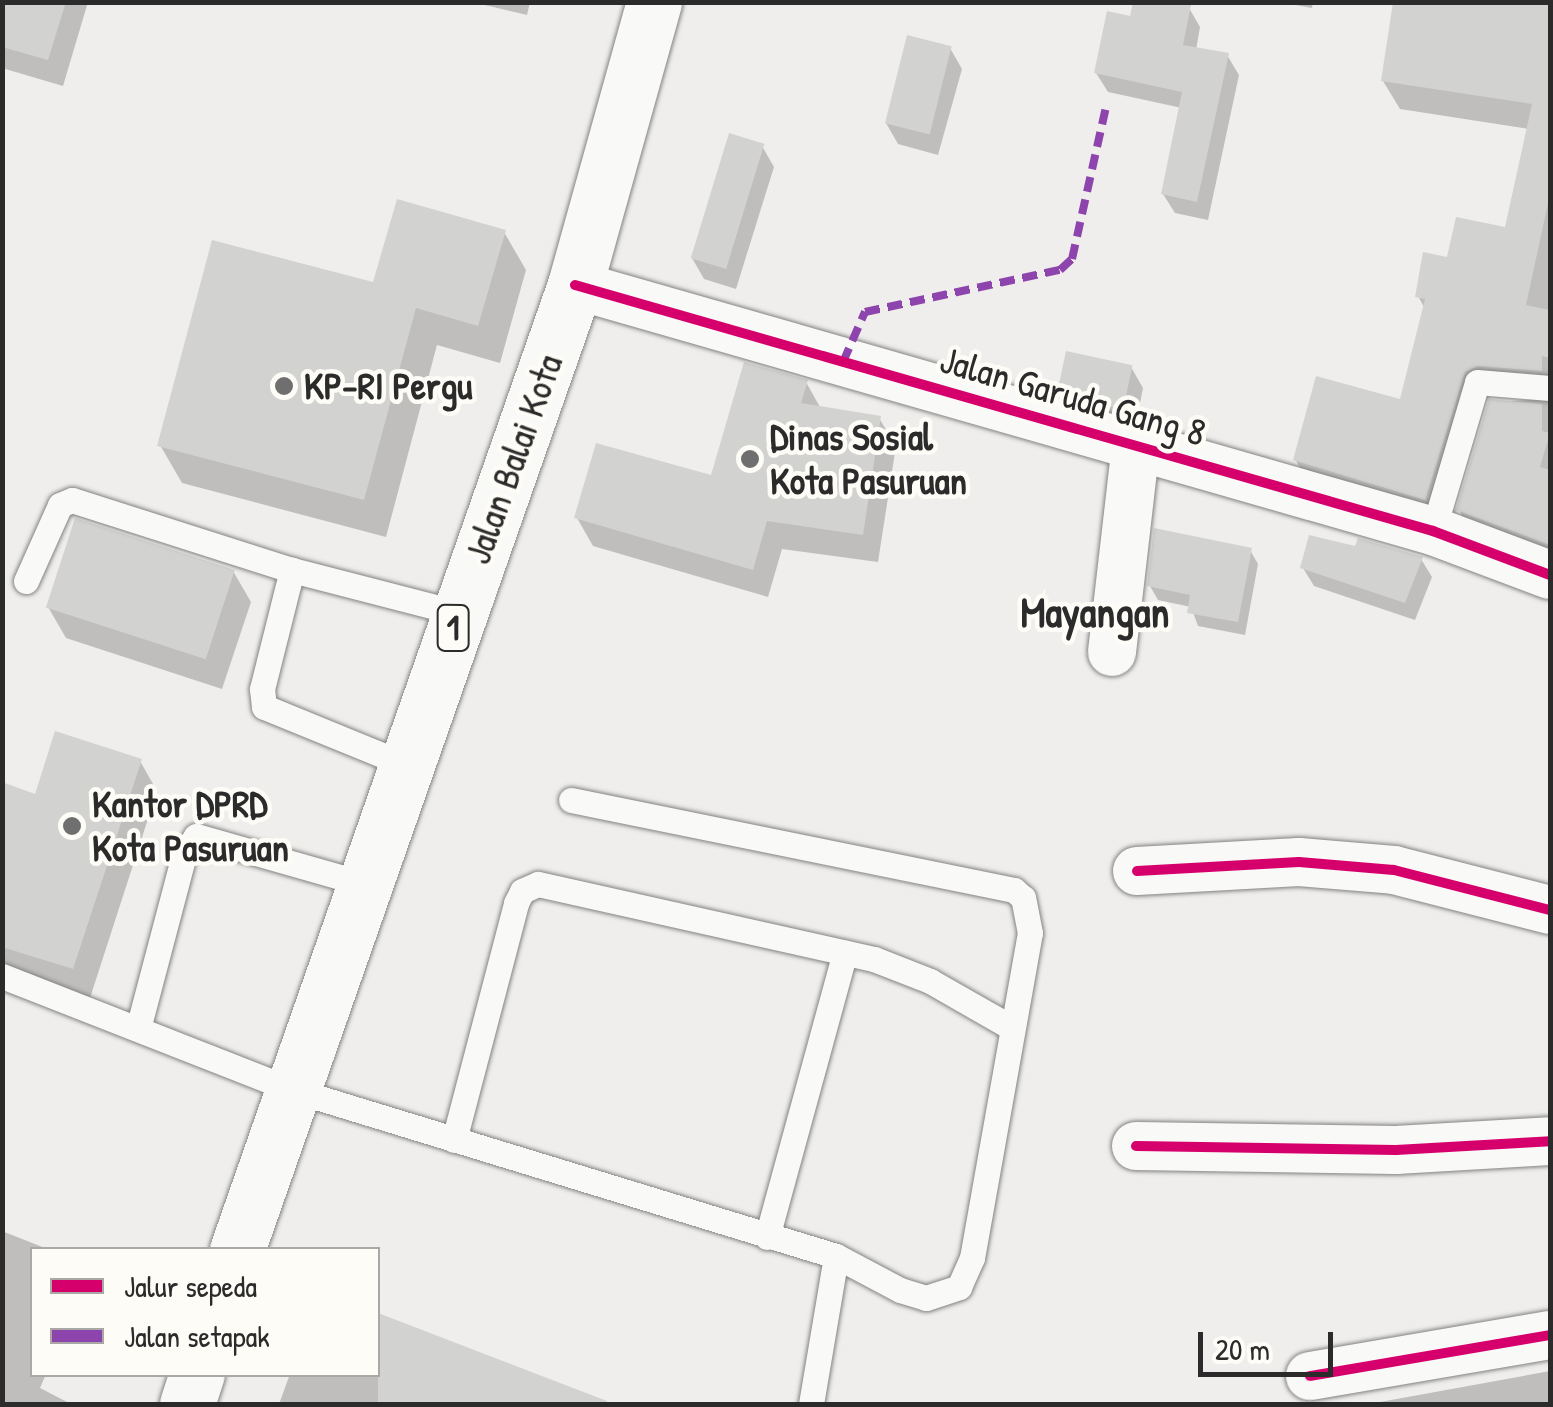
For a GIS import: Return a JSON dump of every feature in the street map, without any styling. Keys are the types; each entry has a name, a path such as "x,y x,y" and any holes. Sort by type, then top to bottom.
{"highway":[{"name":"Jalan Balai Kota","path":"239,1247 361,883 575,285 654,2"},
{"path":"187,1404 196,1377"}],"street":[{"name":"Jalan Garuda Gang 8","path":"575,285 1433,532 1550,575"},
{"path":"1112,652 1136,446"},
{"path":"1137,871 1299,862 1394,870 1550,910"},
{"path":"1136,1146 1396,1150 1550,1141"},
{"path":"1310,1376 1550,1335"}],"lane":[{"path":"1433,532 1478,382 1550,388"},
{"path":"26,582 60,505 72,500 292,570 458,613"},
{"path":"292,570 262,688 264,707 404,764"},
{"path":"2,976 139,1025 290,1089 836,1256 926,1298 958,1287 972,1258 1009,1026 1030,933 1023,898 1014,890 571,800"},
{"path":"139,1025 184,855 196,836 361,883"},
{"path":"454,1140 516,903 528,887 555,886 845,952 930,981 1009,1026"},
{"path":"767,1237 845,952"},
{"path":"810,1404 836,1256"}],"shaded area":[{"path":"1550,1371 1550,1404 1369,1404"}],"building":[{"path":"2,2 66,2 48,60 2,47"},
{"path":"1133,2 1191,5 1183,45 1229,53 1197,202 1161,194 1182,92 1094,73 1107,11 1130,16"},
{"path":"1393,2 1550,2 1550,194 1526,305 1550,310 1550,358 1542,356 1542,371 1478,366 1465,372 1425,500 1293,460 1316,376 1400,399 1425,299 1415,297 1423,252 1447,257 1456,217 1505,227 1532,104 1381,81"},
{"path":"907,35 952,46 930,134 885,123"},
{"path":"729,133 764,144 726,269 691,258"},
{"name":"KP-RI Pergu","path":"397,199 506,230 478,326 416,308 364,500 157,446 212,240 373,282"},
{"path":"1066,351 1133,365 1123,409 1057,395"},
{"name":"Dinas Sosial Kota Pasuruan","path":"744,362 808,380 801,403 881,416 863,535 767,521 753,570 574,518 596,443 711,475"},
{"path":"1489,399 1542,404 1542,431 1550,433 1540,467 1550,470 1550,545 1456,510"},
{"path":"75,518 235,570 206,659 46,607"},
{"path":"1154,528 1252,548 1238,622 1187,613 1190,595 1147,586"},
{"path":"1309,535 1355,546 1358,538 1423,557 1405,603 1300,568"},
{"name":"Kantor DPRD Kota Pasuruan","path":"55,731 142,759 73,969 2,947 2,782 35,794"},
{"path":"380,1314 607,1401 606,1404 378,1404"}],"marked path":[{"path":"843,362 865,312 1060,270 1072,259 1107,103"}],"cycle path":[{"path":"575,285 1433,531 1550,575"},
{"path":"1137,871 1299,862 1394,870 1550,910"},
{"path":"1136,1146 1396,1150 1550,1141"},
{"path":"1310,1376 1550,1335"}],"place":[{"name":"KP-RI Pergu","path":"284,386"},
{"name":"Dinas Sosial Kota Pasuruan","path":"750,459"},
{"name":"Kantor DPRD Kota Pasuruan","path":"72,826"}],"district":[{"name":"Mayangan","path":"1095,612"}]}
